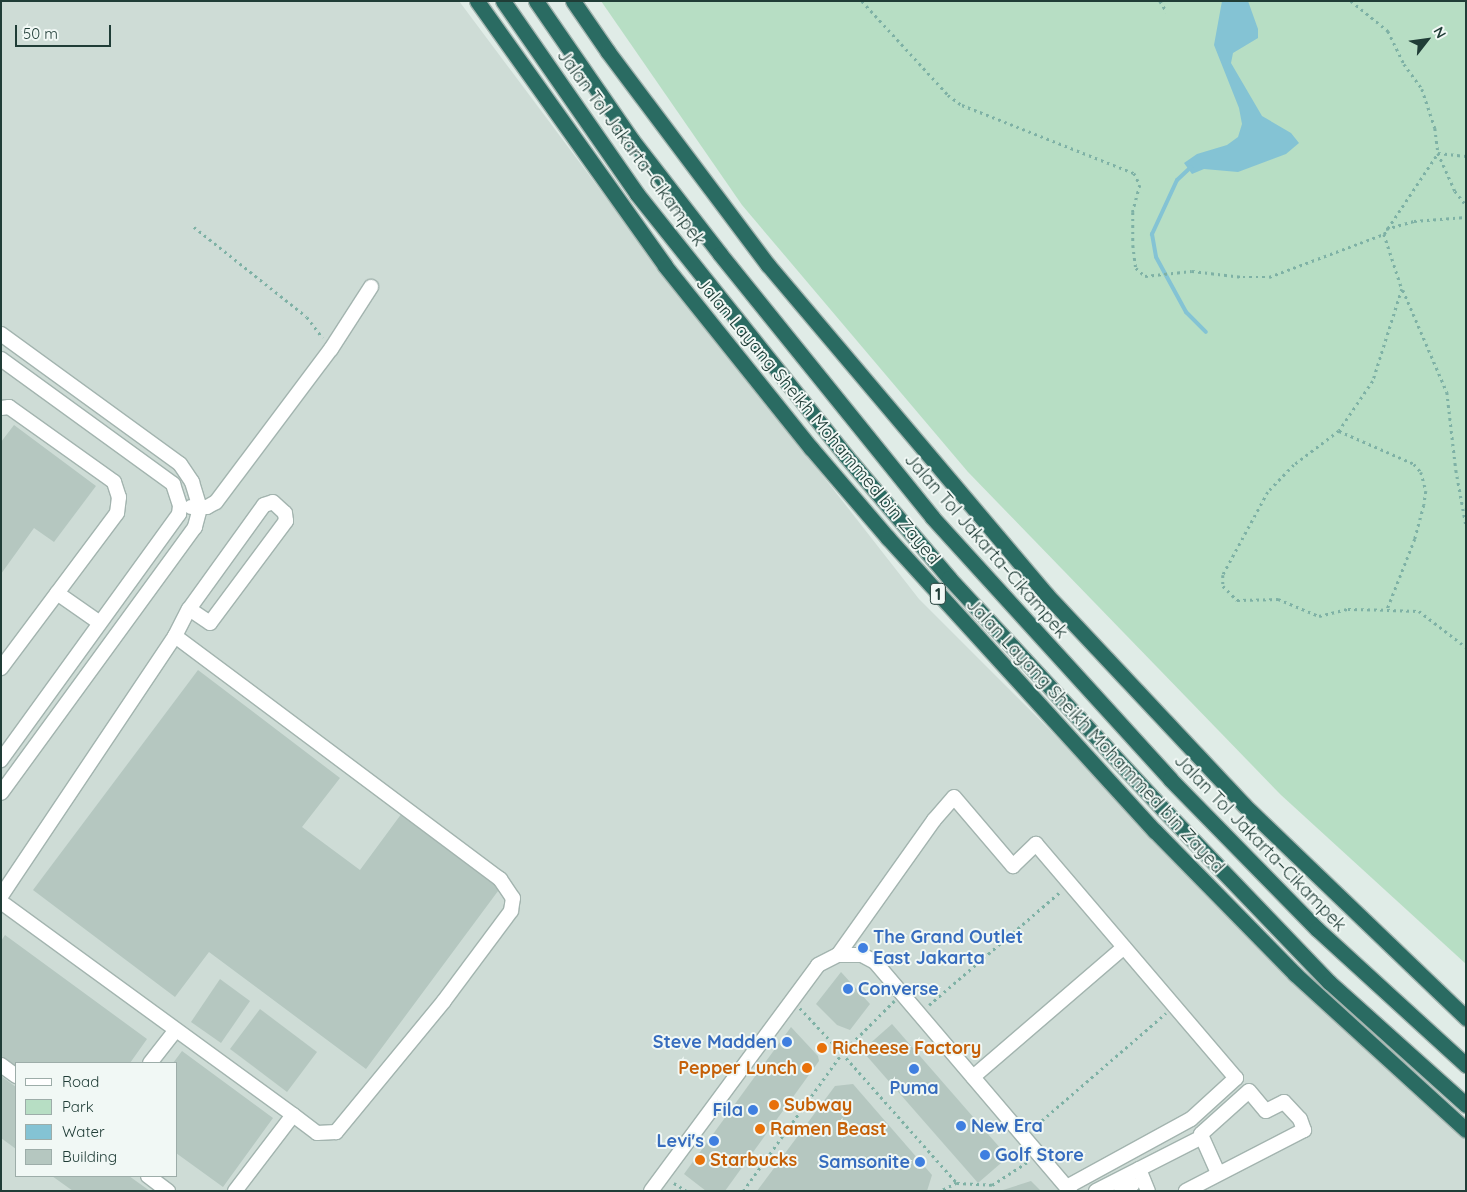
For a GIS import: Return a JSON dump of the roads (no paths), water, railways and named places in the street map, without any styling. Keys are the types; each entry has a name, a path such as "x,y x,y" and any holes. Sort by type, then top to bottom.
{"highway":[{"name":"Jalan Layang Sheikh Mohammed bin Zayed","path":"477,1 666,266 811,448 895,545 1155,832 1295,974 1466,1130"},
{"name":"Jalan Tol Jakarta–Cikampek","path":"503,1 649,208 846,456 950,578 1163,809 1329,982 1466,1106"},
{"name":"Jalan Tol Jakarta–Cikampek","path":"536,1 632,140 737,277 932,517 1177,787 1317,929 1466,1065"},
{"path":"573,1 608,52 768,265 1046,594 1244,805 1466,1018"}],"street":[{"path":"180,506 200,508 216,502 331,349 371,287"},
{"path":"1,334 180,464 192,482 200,508 195,527 1,793"},
{"path":"1,359 174,484 180,506 179,514 1,760"},
{"path":"1,408 9,407 114,482 118,488 117,513 1,668"},
{"path":"1,896 175,636 189,609 264,505 272,502 286,513 286,521 210,623 189,609"},
{"path":"57,593 100,623"},
{"path":"1,902 317,1133 336,1132 444,1002 500,928 514,905 513,898 500,879 175,636"},
{"path":"651,1191 818,965 838,955 862,955 875,962 1068,1189 1192,1119 1236,1078 1036,844 1013,866 954,797 934,820 838,955"},
{"path":"973,1077 1124,947"},
{"path":"151,1062 175,1031"},
{"path":"1,1065 15,1075"},
{"path":"1186,1191 1304,1130 1284,1102 1266,1112 1250,1091 1201,1134 1218,1173"},
{"path":"235,1191 293,1115"},
{"path":"1096,1191 1202,1137"},
{"path":"1138,1169 1148,1191"},
{"path":"149,1177 168,1191"}],"water":[{"path":"1222,1 1248,1 1258,29 1258,38 1233,53 1231,63 1262,116 1291,133 1299,143 1286,154 1238,172 1204,169 1192,174 1184,163 1197,154 1227,145 1238,137 1242,124 1239,108 1214,45"}],"waterway":[{"path":"1191,167 1177,180 1152,234 1156,257 1186,312 1206,332"}],"place":[{"name":"The Grand Outlet East Jakarta","path":"863,948"},
{"name":"Converse","path":"848,989"},
{"name":"Steve Madden","path":"787,1042"},
{"name":"Richeese Factory","path":"822,1048"},
{"name":"Pepper Lunch","path":"807,1068"},
{"name":"Puma","path":"914,1069"},
{"name":"Subway","path":"774,1105"},
{"name":"Fila","path":"753,1110"},
{"name":"New Era","path":"961,1126"},
{"name":"Ramen Beast","path":"760,1129"},
{"name":"Levi's","path":"714,1141"},
{"name":"Golf Store","path":"985,1155"},
{"name":"Starbucks","path":"700,1160"},
{"name":"Samsonite","path":"920,1162"}]}
